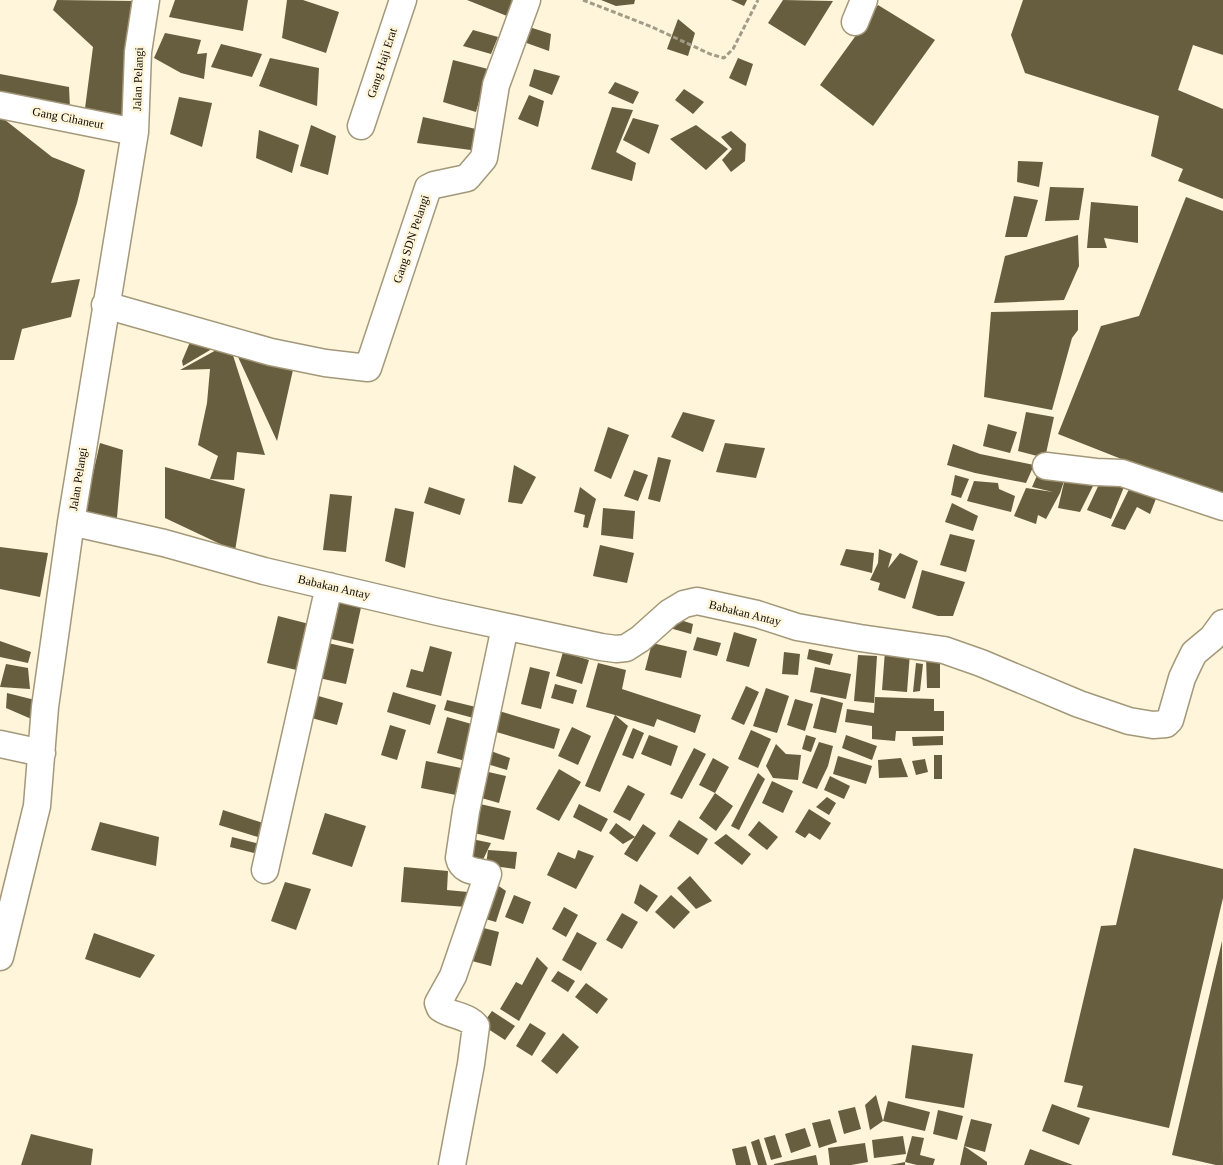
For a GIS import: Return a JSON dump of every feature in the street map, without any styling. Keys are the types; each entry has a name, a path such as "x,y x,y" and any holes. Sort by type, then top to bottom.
{"street":[{"name":"Jalan Pelangi","path":"0,957 37,806 45,707 71,522 105,304 135,132 138,52 146,0"},
{"name":"Gang Haji Erat","path":"361,126 404,0"},
{"name":"Gang SDN Pelangi","path":"105,304 271,352 318,362 368,368 428,188 467,178 484,158 496,85 527,0"},
{"name":"Gang Cihaneut","path":"0,105 135,132"},
{"path":"1046,466 1122,473 1223,507"},
{"name":"Babakan Antay","path":"71,522 164,543 264,571 505,627 616,649 626,648 640,639 669,613 684,604 697,601 757,614 797,626 860,638 944,650 981,663 1079,704 1129,721 1152,725 1166,724 1170,720 1182,678 1192,658 1223,624"},
{"path":"265,870 329,586"},
{"path":"452,1165 476,1026 470,1020 444,1011 438,1003 453,976 488,874 465,869 461,865 459,858 466,812 505,627"},
{"path":"0,744 42,753"}],"path":[{"path":"583,0 652,27 710,54 724,58 733,49 758,0"}],"building":[{"path":"57,0 135,1 124,117 84,116 93,47 53,10"},
{"path":"175,0 248,0 243,31 169,17"},
{"path":"287,0 303,0 339,12 326,53 282,38"},
{"path":"467,0 513,0 507,16"},
{"path":"601,0 635,0 634,4 616,6"},
{"path":"731,0 747,0 744,6"},
{"path":"783,0 833,1 805,46 768,23"},
{"path":"1023,0 1223,0 1223,55 1193,45 1178,90 1223,109 1223,199 1178,181 1183,169 1151,156 1159,116 1025,73 1011,35"},
{"path":"878,5 935,40 873,126 820,85"},
{"path":"678,19 695,33 688,56 667,49"},
{"path":"526,26 551,34 549,51 521,41"},
{"path":"473,30 498,37 491,54 463,46"},
{"path":"165,33 201,40 197,54 207,53 204,79 181,73 154,58"},
{"path":"221,44 262,54 252,77 211,67"},
{"path":"270,58 319,68 317,106 259,86"},
{"path":"738,58 753,64 746,86 729,78"},
{"path":"453,60 488,69 476,112 443,102"},
{"path":"534,69 560,76 552,95 529,86"},
{"path":"0,74 69,87 70,108 0,94"},
{"path":"615,82 639,92 633,104 608,93"},
{"path":"684,89 704,102 693,114 675,100"},
{"path":"529,95 544,101 538,127 518,119"},
{"path":"179,97 212,103 202,147 170,134"},
{"path":"612,107 633,110 616,152 636,163 632,181 591,169"},
{"path":"0,116 52,157 85,170 77,203 51,283 80,279 71,317 22,329 14,360 0,360"},
{"path":"423,117 476,129 471,150 417,143"},
{"path":"633,118 659,125 649,154 623,140"},
{"path":"311,125 336,136 328,175 300,166"},
{"path":"696,125 728,149 706,170 670,139"},
{"path":"259,130 299,145 292,173 256,158"},
{"path":"731,131 746,144 745,161 731,172 722,160 732,149 721,137"},
{"path":"1018,161 1043,162 1039,187 1017,182"},
{"path":"1050,187 1084,188 1079,220 1045,221"},
{"path":"1014,196 1038,200 1027,237 1005,237"},
{"path":"1186,197 1223,211 1223,499 1058,434 1101,326 1139,316"},
{"path":"1091,202 1138,206 1138,243 1104,238 1107,248 1087,248"},
{"path":"1078,235 1079,266 1064,300 994,303 1005,256"},
{"path":"1078,310 1078,330 1072,338 1052,410 984,397 991,312"},
{"path":"193,335 222,343 183,366 182,361"},
{"path":"229,343 265,455 237,452 234,480 210,479 218,456 198,445 207,403 210,369 180,370"},
{"path":"232,344 295,361 277,441"},
{"path":"683,412 715,420 703,452 671,437"},
{"path":"1026,412 1054,417 1045,458 1018,451"},
{"path":"988,424 1017,432 1010,453 983,446"},
{"path":"608,427 629,435 611,479 594,471"},
{"path":"100,443 123,450 116,528 84,513"},
{"path":"725,443 765,448 756,478 716,472"},
{"path":"953,444 980,454 1034,465 1026,483 975,473 947,465"},
{"path":"658,457 671,460 660,502 648,499"},
{"path":"514,465 536,477 522,504 508,502"},
{"path":"165,467 245,489 235,551 165,518"},
{"path":"634,470 648,475 638,501 624,496"},
{"path":"1039,471 1097,478 1080,512 1058,508 1065,478 1060,493 1046,519 1038,515 1036,524 1014,516 1026,488 1053,492 1032,487"},
{"path":"955,475 969,479 961,498 951,495"},
{"path":"1101,480 1126,482 1111,519 1087,510"},
{"path":"974,481 998,483 999,489 1015,496 1011,512 967,501"},
{"path":"1133,481 1159,491 1150,514 1137,507 1125,530 1111,526"},
{"path":"429,487 465,499 460,515 424,503"},
{"path":"580,487 596,499 588,528 583,527 585,515 574,512"},
{"path":"330,494 352,496 346,552 323,550"},
{"path":"952,503 978,516 973,531 945,522"},
{"path":"395,508 414,512 405,568 385,561"},
{"path":"603,508 635,511 633,539 601,535"},
{"path":"950,534 975,540 966,572 940,565"},
{"path":"600,545 634,553 627,583 593,576"},
{"path":"0,547 48,553 40,597 0,589"},
{"path":"846,549 874,553 872,573 840,565"},
{"path":"879,549 892,554 888,568 900,553 918,561 905,599 878,590 880,583 870,580 878,563"},
{"path":"922,570 965,582 953,616 938,616 912,608"},
{"path":"336,597 362,603 353,644 327,638"},
{"path":"278,616 317,626 305,672 267,663"},
{"path":"674,618 693,624 691,634 666,627"},
{"path":"734,632 757,639 749,667 726,661"},
{"path":"697,637 721,643 717,656 693,650"},
{"path":"0,641 31,652 28,663 0,657"},
{"path":"328,643 354,649 346,684 319,678"},
{"path":"652,643 687,651 681,678 645,670"},
{"path":"430,646 452,652 441,696 406,687 411,669 423,672"},
{"path":"809,649 833,654 830,665 807,659"},
{"path":"885,651 910,653 907,692 882,690"},
{"path":"940,651 940,688 927,688 926,657"},
{"path":"563,652 589,660 582,684 556,676"},
{"path":"784,652 800,654 798,675 782,674"},
{"path":"858,655 877,656 874,703 854,701"},
{"path":"598,663 626,670 622,689 701,715 695,733 657,719 654,727 586,707"},
{"path":"916,663 923,664 920,691 913,692"},
{"path":"6,664 28,668 30,689 0,687"},
{"path":"530,667 550,672 541,709 521,704"},
{"path":"815,667 851,674 846,699 810,692"},
{"path":"555,684 577,690 573,704 551,698"},
{"path":"746,686 759,692 744,725 731,719"},
{"path":"766,688 789,696 777,733 753,726"},
{"path":"393,692 436,705 430,725 387,712"},
{"path":"7,693 39,701 36,721 6,708"},
{"path":"315,695 343,703 337,725 308,717"},
{"path":"821,697 843,703 836,733 813,728"},
{"path":"875,697 934,699 934,711 944,711 944,731 896,731 895,741 872,739 872,726 845,722 847,709 874,713"},
{"path":"795,699 813,704 805,731 787,725"},
{"path":"447,700 480,708 477,719 444,710"},
{"path":"499,711 560,729 554,749 493,731"},
{"path":"615,715 628,726 600,792 585,786"},
{"path":"447,717 475,725 465,761 437,753"},
{"path":"390,725 406,730 397,760 381,755"},
{"path":"572,727 591,736 578,765 558,756"},
{"path":"633,728 644,733 633,759 622,755"},
{"path":"751,730 771,739 758,768 738,759"},
{"path":"649,735 678,746 671,766 641,754"},
{"path":"806,735 816,738 811,752 802,749"},
{"path":"846,735 877,746 872,760 842,748"},
{"path":"943,736 943,745 913,746 912,737"},
{"path":"819,742 833,746 828,766 817,789 802,783"},
{"path":"776,744 786,754 801,755 798,780 773,778 766,766"},
{"path":"694,748 706,754 682,799 670,794"},
{"path":"488,750 510,758 507,770 484,763"},
{"path":"934,755 942,755 942,779 934,779"},
{"path":"838,756 872,766 866,784 833,774"},
{"path":"713,758 729,767 715,793 699,785"},
{"path":"901,758 908,777 879,778 878,760"},
{"path":"925,759 928,772 916,775 912,761"},
{"path":"426,761 466,769 461,796 421,788"},
{"path":"559,769 581,782 559,821 536,809"},
{"path":"484,771 506,776 499,803 478,797"},
{"path":"758,773 765,779 739,830 731,826"},
{"path":"830,776 850,786 844,799 824,790"},
{"path":"772,781 793,791 783,813 762,803"},
{"path":"628,785 645,794 630,821 613,812"},
{"path":"715,793 733,806 716,831 699,818"},
{"path":"827,797 836,803 829,815 816,807"},
{"path":"480,804 511,811 504,840 474,833"},
{"path":"579,804 608,819 601,832 573,817"},
{"path":"809,809 831,823 820,840 809,833 805,838 795,832"},
{"path":"223,810 263,823 258,837 219,825"},
{"path":"325,813 366,826 352,867 312,854"},
{"path":"679,820 708,839 698,855 669,836"},
{"path":"759,821 778,837 767,850 748,835"},
{"path":"100,822 159,837 156,866 91,850"},
{"path":"616,823 635,837 623,844 609,833"},
{"path":"643,824 656,833 637,862 624,854"},
{"path":"726,834 751,854 742,865 714,843"},
{"path":"232,837 264,845 266,856 230,847"},
{"path":"467,838 491,843 480,866 462,862"},
{"path":"1134,848 1223,869 1223,898 1169,1128 1077,1107 1083,1086 1064,1082 1101,926 1116,925"},
{"path":"488,850 517,852 515,869 486,865"},
{"path":"578,850 594,856 576,889 547,875 558,852 575,859"},
{"path":"404,867 448,871 447,890 468,892 467,907 401,902"},
{"path":"690,876 712,901 696,909 677,888"},
{"path":"285,882 311,889 296,930 271,921"},
{"path":"493,882 506,891 496,922 482,918"},
{"path":"640,884 658,896 647,912 634,903"},
{"path":"514,895 531,902 523,924 505,917"},
{"path":"671,895 690,912 674,929 655,912"},
{"path":"564,907 578,915 566,937 552,929"},
{"path":"622,913 638,922 622,949 606,940"},
{"path":"476,926 499,932 491,966 468,960"},
{"path":"577,932 597,943 581,971 562,960"},
{"path":"94,933 155,955 140,978 85,959"},
{"path":"1222,941 1223,1165 1216,1165 1172,1155"},
{"path":"537,957 548,968 519,1021 500,1009 516,982 522,985"},
{"path":"558,971 575,981 568,992 551,981"},
{"path":"586,983 608,999 597,1014 575,997"},
{"path":"492,1011 515,1026 505,1040 482,1025"},
{"path":"530,1023 546,1033 532,1056 516,1046"},
{"path":"563,1033 579,1047 557,1074 541,1061"},
{"path":"912,1045 973,1054 964,1108 905,1098"},
{"path":"876,1095 883,1121 870,1130 865,1105"},
{"path":"888,1101 930,1112 925,1131 883,1121"},
{"path":"1052,1104 1090,1118 1079,1145 1042,1131"},
{"path":"855,1107 861,1129 844,1134 838,1111"},
{"path":"938,1110 963,1116 957,1140 933,1134"},
{"path":"830,1119 837,1142 819,1148 812,1123"},
{"path":"971,1119 992,1124 985,1152 964,1146"},
{"path":"805,1128 811,1146 791,1153 785,1134"},
{"path":"31,1134 93,1149 91,1165 21,1165"},
{"path":"775,1135 782,1157 771,1160 764,1138"},
{"path":"903,1136 906,1154 874,1158 872,1140"},
{"path":"912,1136 924,1138 920,1155 935,1159 933,1165 917,1165 905,1162"},
{"path":"759,1139 767,1165 758,1165 751,1142"},
{"path":"865,1143 868,1162 851,1165 830,1165 828,1148"},
{"path":"746,1146 751,1165 736,1165 732,1149"},
{"path":"964,1146 987,1162 987,1165 960,1165"},
{"path":"1030,1149 1073,1165 1024,1165"},
{"path":"816,1155 818,1165 774,1165 774,1164"},
{"path":"905,1162 905,1165 890,1165"}]}
